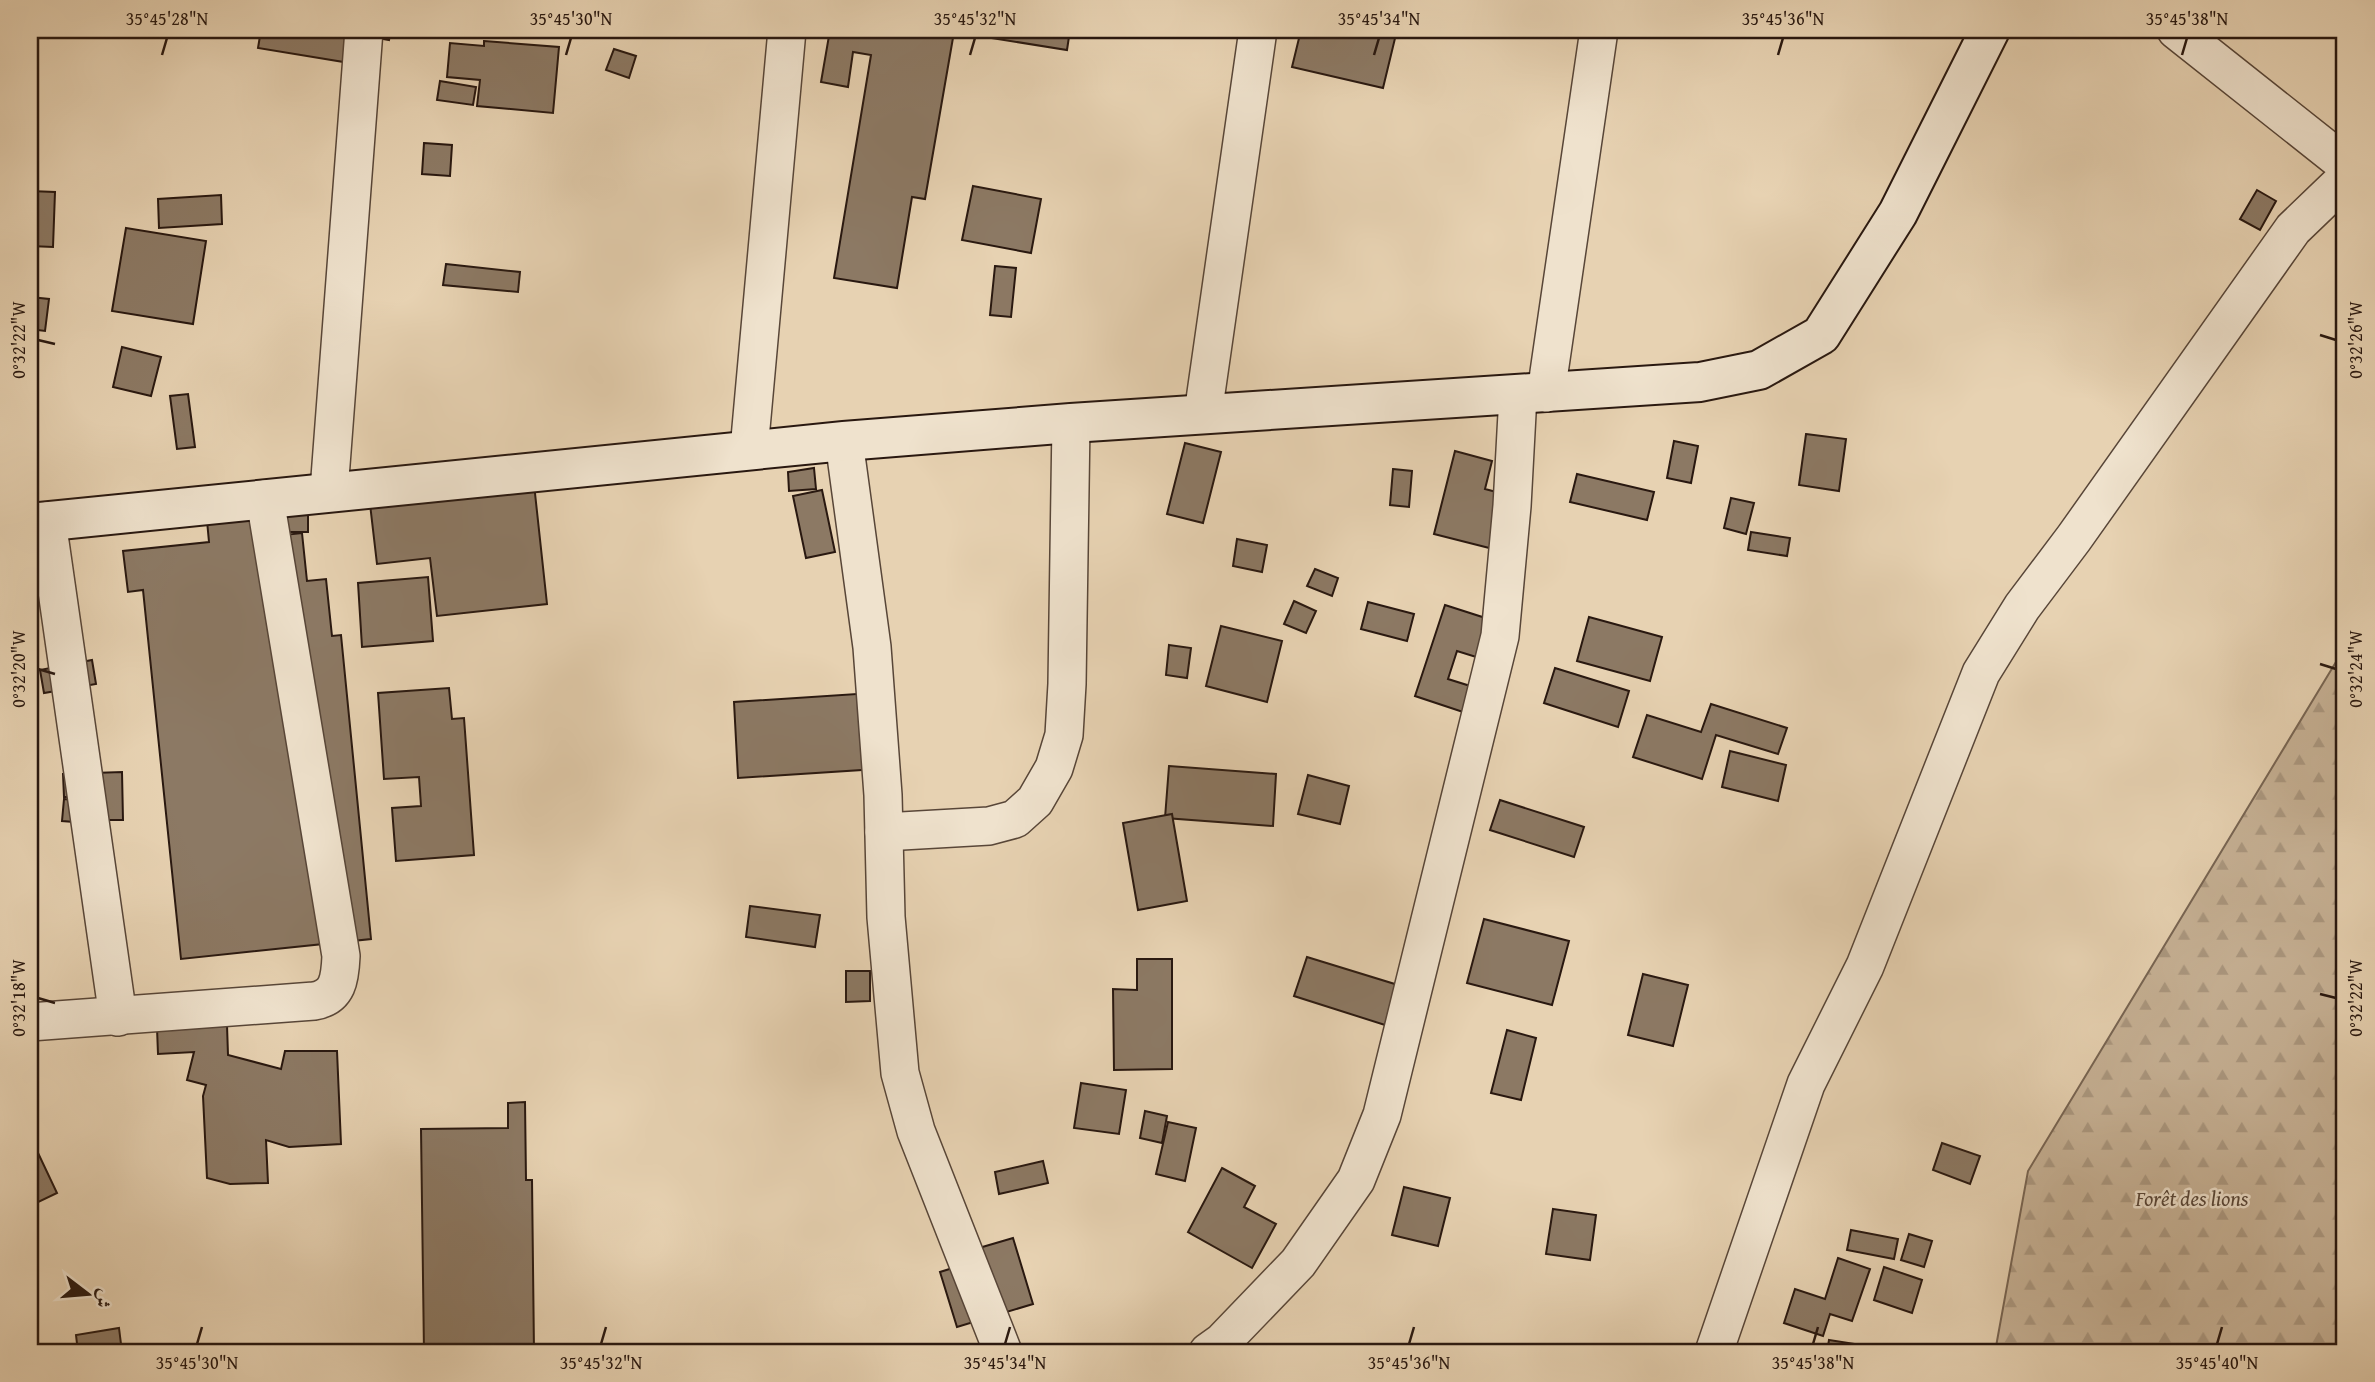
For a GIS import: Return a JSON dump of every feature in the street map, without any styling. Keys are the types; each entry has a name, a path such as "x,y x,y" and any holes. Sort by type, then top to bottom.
{"street":[{"path":"329,491 364,30"},
{"path":"750,450 787,30"},
{"path":"1203,414 1258,30"},
{"path":"1208,1352 1222,1342 1298,1263 1356,1181 1382,1115 1500,636 1512,506 1599,30"},
{"path":"118,1017 38,522 844,441 1072,423 1700,382 1759,370 1821,335 1898,213 1990,30"},
{"path":"2176,30 2345,164"},
{"path":"1714,1352 1806,1084 1865,966 1981,673 2022,607 2293,229 2345,179"},
{"path":"884,832 989,826 1015,819 1035,801 1054,768 1064,735 1067,684 1072,423"},
{"path":"844,441 872,648 884,832 886,917 900,1073 916,1131 1003,1352"},
{"path":"30,1021 118,1017 314,1001 326,999 335,991 340,975 339,943 265,499"}],"green space":[{"name":"Forêt des lions","path":"2345,647 2345,1352 1995,1352 2028,1171"}],"building":[{"path":"261,30 391,30 389,40 367,36 362,65 258,48"},
{"path":"615,30 687,30 687,32 615,35"},
{"path":"830,30 1070,30 1067,50 954,32 925,199 912,197 897,288 834,278 871,55 853,52 848,87 821,82"},
{"path":"1301,30 1397,30 1383,88 1292,67"},
{"path":"484,41 559,47 553,113 477,106 480,80 447,77 450,43 484,46"},
{"path":"614,49 636,56 629,78 606,70"},
{"path":"440,81 476,87 473,105 437,100"},
{"path":"424,143 452,145 450,176 422,174"},
{"path":"973,186 1041,199 1031,253 962,240"},
{"path":"2257,190 2276,201 2260,230 2240,219"},
{"path":"30,191 55,192 53,247 30,246"},
{"path":"221,195 222,224 159,228 158,199"},
{"path":"126,228 206,241 193,324 112,311"},
{"path":"446,264 520,272 518,292 443,285"},
{"path":"995,266 1016,268 1011,317 990,315"},
{"path":"30,297 49,299 45,331 30,329"},
{"path":"122,347 161,357 151,396 113,387"},
{"path":"188,394 195,447 177,449 170,396"},
{"path":"1806,434 1846,439 1839,491 1799,485"},
{"path":"1674,441 1698,446 1691,483 1667,478"},
{"path":"1185,443 1221,452 1203,523 1167,514"},
{"path":"1455,451 1492,461 1485,489 1523,499 1509,553 1434,534"},
{"path":"814,468 816,489 789,491 788,472"},
{"path":"1393,469 1412,471 1409,507 1390,505"},
{"path":"1577,474 1654,492 1647,520 1570,502"},
{"path":"534,484 547,604 437,616 430,558 377,564 370,504"},
{"path":"822,490 835,552 806,558 793,496"},
{"path":"1731,498 1754,503 1746,534 1724,528"},
{"path":"285,504 308,505 308,532 284,532"},
{"path":"254,505 257,538 302,533 307,581 326,579 332,636 341,635 371,939 181,959 143,590 128,592 123,551 209,542 206,510"},
{"path":"1751,532 1790,538 1787,556 1748,550"},
{"path":"1237,539 1267,545 1262,572 1233,566"},
{"path":"1315,569 1338,578 1332,596 1307,586"},
{"path":"428,577 433,641 362,647 358,583"},
{"path":"1294,601 1316,611 1306,633 1284,624"},
{"path":"1368,602 1414,614 1407,641 1361,629"},
{"path":"1445,605 1501,623 1489,661 1457,651 1448,679 1483,690 1475,716 1415,696"},
{"path":"1589,617 1662,637 1650,681 1577,661"},
{"path":"1221,626 1282,641 1267,702 1206,686"},
{"path":"1169,645 1191,648 1187,678 1166,675"},
{"path":"92,660 96,684 44,693 40,670"},
{"path":"1555,668 1629,691 1618,727 1544,703"},
{"path":"449,688 452,719 464,718 474,855 396,861 392,808 421,806 419,777 384,779 378,693"},
{"path":"872,693 877,769 738,778 734,702"},
{"path":"1711,704 1787,728 1778,754 1716,735 1702,779 1633,757 1647,715 1701,732"},
{"path":"1730,751 1786,765 1778,801 1722,787"},
{"path":"1169,766 1276,774 1273,826 1165,818"},
{"path":"122,772 123,820 104,820 104,797 64,797 63,774"},
{"path":"1308,775 1349,786 1340,824 1298,814"},
{"path":"64,799 101,803 100,824 62,821"},
{"path":"1500,800 1584,827 1574,857 1490,830"},
{"path":"1172,814 1187,901 1138,910 1123,823"},
{"path":"750,906 820,915 815,947 746,937"},
{"path":"1484,919 1569,941 1552,1005 1467,983"},
{"path":"1307,957 1398,985 1385,1025 1294,996"},
{"path":"1137,959 1172,959 1172,1069 1114,1070 1113,989 1137,990"},
{"path":"846,971 870,971 870,1001 846,1002"},
{"path":"1643,974 1688,985 1673,1046 1628,1035"},
{"path":"227,1025 228,1055 281,1069 285,1051 337,1051 341,1144 289,1147 266,1140 268,1183 230,1184 207,1178 203,1096 206,1085 187,1080 194,1052 158,1054 157,1028"},
{"path":"1507,1030 1536,1038 1521,1100 1491,1093"},
{"path":"1081,1083 1126,1090 1119,1134 1074,1128"},
{"path":"525,1102 526,1180 532,1180 534,1352 424,1352 421,1129 508,1128 508,1103"},
{"path":"1145,1111 1167,1116 1162,1143 1140,1138"},
{"path":"1168,1122 1196,1128 1185,1181 1156,1174"},
{"path":"30,1136 57,1193 30,1206"},
{"path":"1942,1143 1980,1156 1970,1184 1933,1170"},
{"path":"1043,1161 1048,1183 999,1194 995,1172"},
{"path":"1222,1168 1255,1186 1244,1207 1276,1224 1252,1268 1188,1232"},
{"path":"1404,1187 1450,1198 1438,1246 1392,1235"},
{"path":"1553,1209 1596,1215 1590,1260 1546,1254"},
{"path":"1851,1230 1898,1239 1894,1259 1847,1250"},
{"path":"1909,1234 1932,1241 1924,1267 1901,1260"},
{"path":"1013,1238 1033,1304 957,1327 940,1272 982,1259 979,1248"},
{"path":"1838,1258 1870,1269 1852,1321 1830,1314 1823,1336 1784,1323 1795,1289 1825,1299"},
{"path":"1884,1267 1922,1280 1912,1313 1874,1300"},
{"path":"119,1328 122,1352 78,1352 76,1335"},
{"path":"1829,1340 1868,1346 1867,1352 1827,1352"}]}
